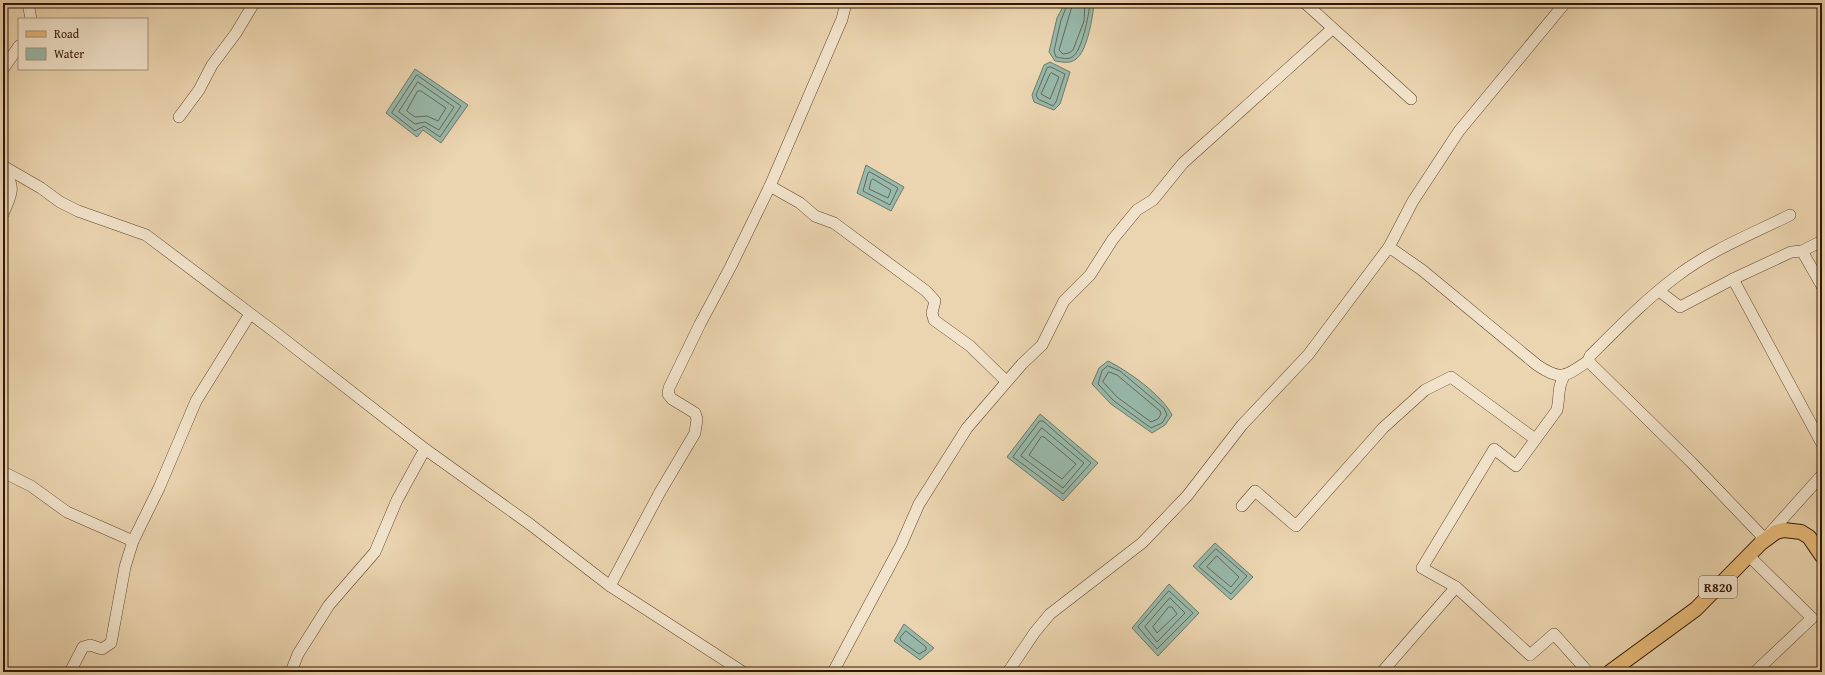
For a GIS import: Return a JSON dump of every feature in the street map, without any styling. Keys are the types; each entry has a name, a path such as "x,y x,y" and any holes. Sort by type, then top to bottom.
{"main road":[{"name":"R820","path":"1610,672 1696,609 1761,543 1780,531 1801,532 1809,537 1822,556"}],"street":[{"path":"28,3 31,18"},
{"path":"179,117 199,90 212,65 236,33 254,3"},
{"path":"610,586 660,492 694,433 697,419 695,413 672,399 668,394 668,388 731,266 770,186 842,19 846,3"},
{"path":"1305,3 1411,99"},
{"path":"1008,672 1035,632 1050,614 1142,543 1187,496 1242,425 1308,355 1389,247 1413,201 1459,131 1565,3"},
{"path":"833,672 900,545 919,504 967,428 1006,381 1042,345 1064,301 1090,275 1113,239 1137,210 1153,200 1184,163 1332,29"},
{"path":"3,69 18,47"},
{"path":"3,166 72,208 146,235 425,449 531,525 610,586 743,672"},
{"path":"3,169 11,180 12,192 3,214"},
{"path":"770,186 800,203 815,216 834,223 926,291 935,301 932,313 934,320 970,346 1006,381"},
{"path":"1588,672 1554,634 1530,655 1456,587 1422,568 1494,450 1516,466 1558,410 1558,390 1564,376 1588,361 1590,356 1635,310 1678,275 1718,250 1790,215"},
{"path":"1659,291 1680,307 1733,279 1791,252 1802,251 1822,240"},
{"path":"1389,247 1422,270 1537,365 1552,375 1564,376"},
{"path":"1802,251 1822,286"},
{"path":"1733,279 1822,444"},
{"path":"70,672 83,647 90,645 102,649 111,643 125,567 133,541 159,488 196,401 250,314"},
{"path":"1588,361 1691,462 1761,535 1761,543"},
{"path":"1242,506 1255,491 1296,526 1383,428 1425,390 1451,377 1535,439"},
{"path":"291,672 298,654 329,605 374,552 397,500 425,449"},
{"path":"3,472 32,486 67,512 133,541"},
{"path":"1761,543 1822,475"},
{"path":"1749,556 1812,618 1755,672"},
{"path":"1382,672 1456,587"}],"water":[{"path":"1065,3 1094,3 1091,25 1086,42 1080,55 1071,62 1055,61 1049,52 1057,18"},
{"path":"1050,62 1070,72 1060,104 1054,110 1034,102 1032,95 1044,65"},
{"path":"415,69 468,105 441,143 423,130 417,137 386,113"},
{"path":"866,165 904,187 891,211 857,193"},
{"path":"1108,361 1144,384 1161,400 1172,415 1165,425 1152,433 1111,404 1092,384 1099,368"},
{"path":"1040,414 1098,463 1063,501 1007,457"},
{"path":"1215,543 1253,577 1231,600 1193,566"},
{"path":"1169,584 1199,613 1158,656 1132,628"},
{"path":"904,624 934,648 920,660 894,641"}]}
